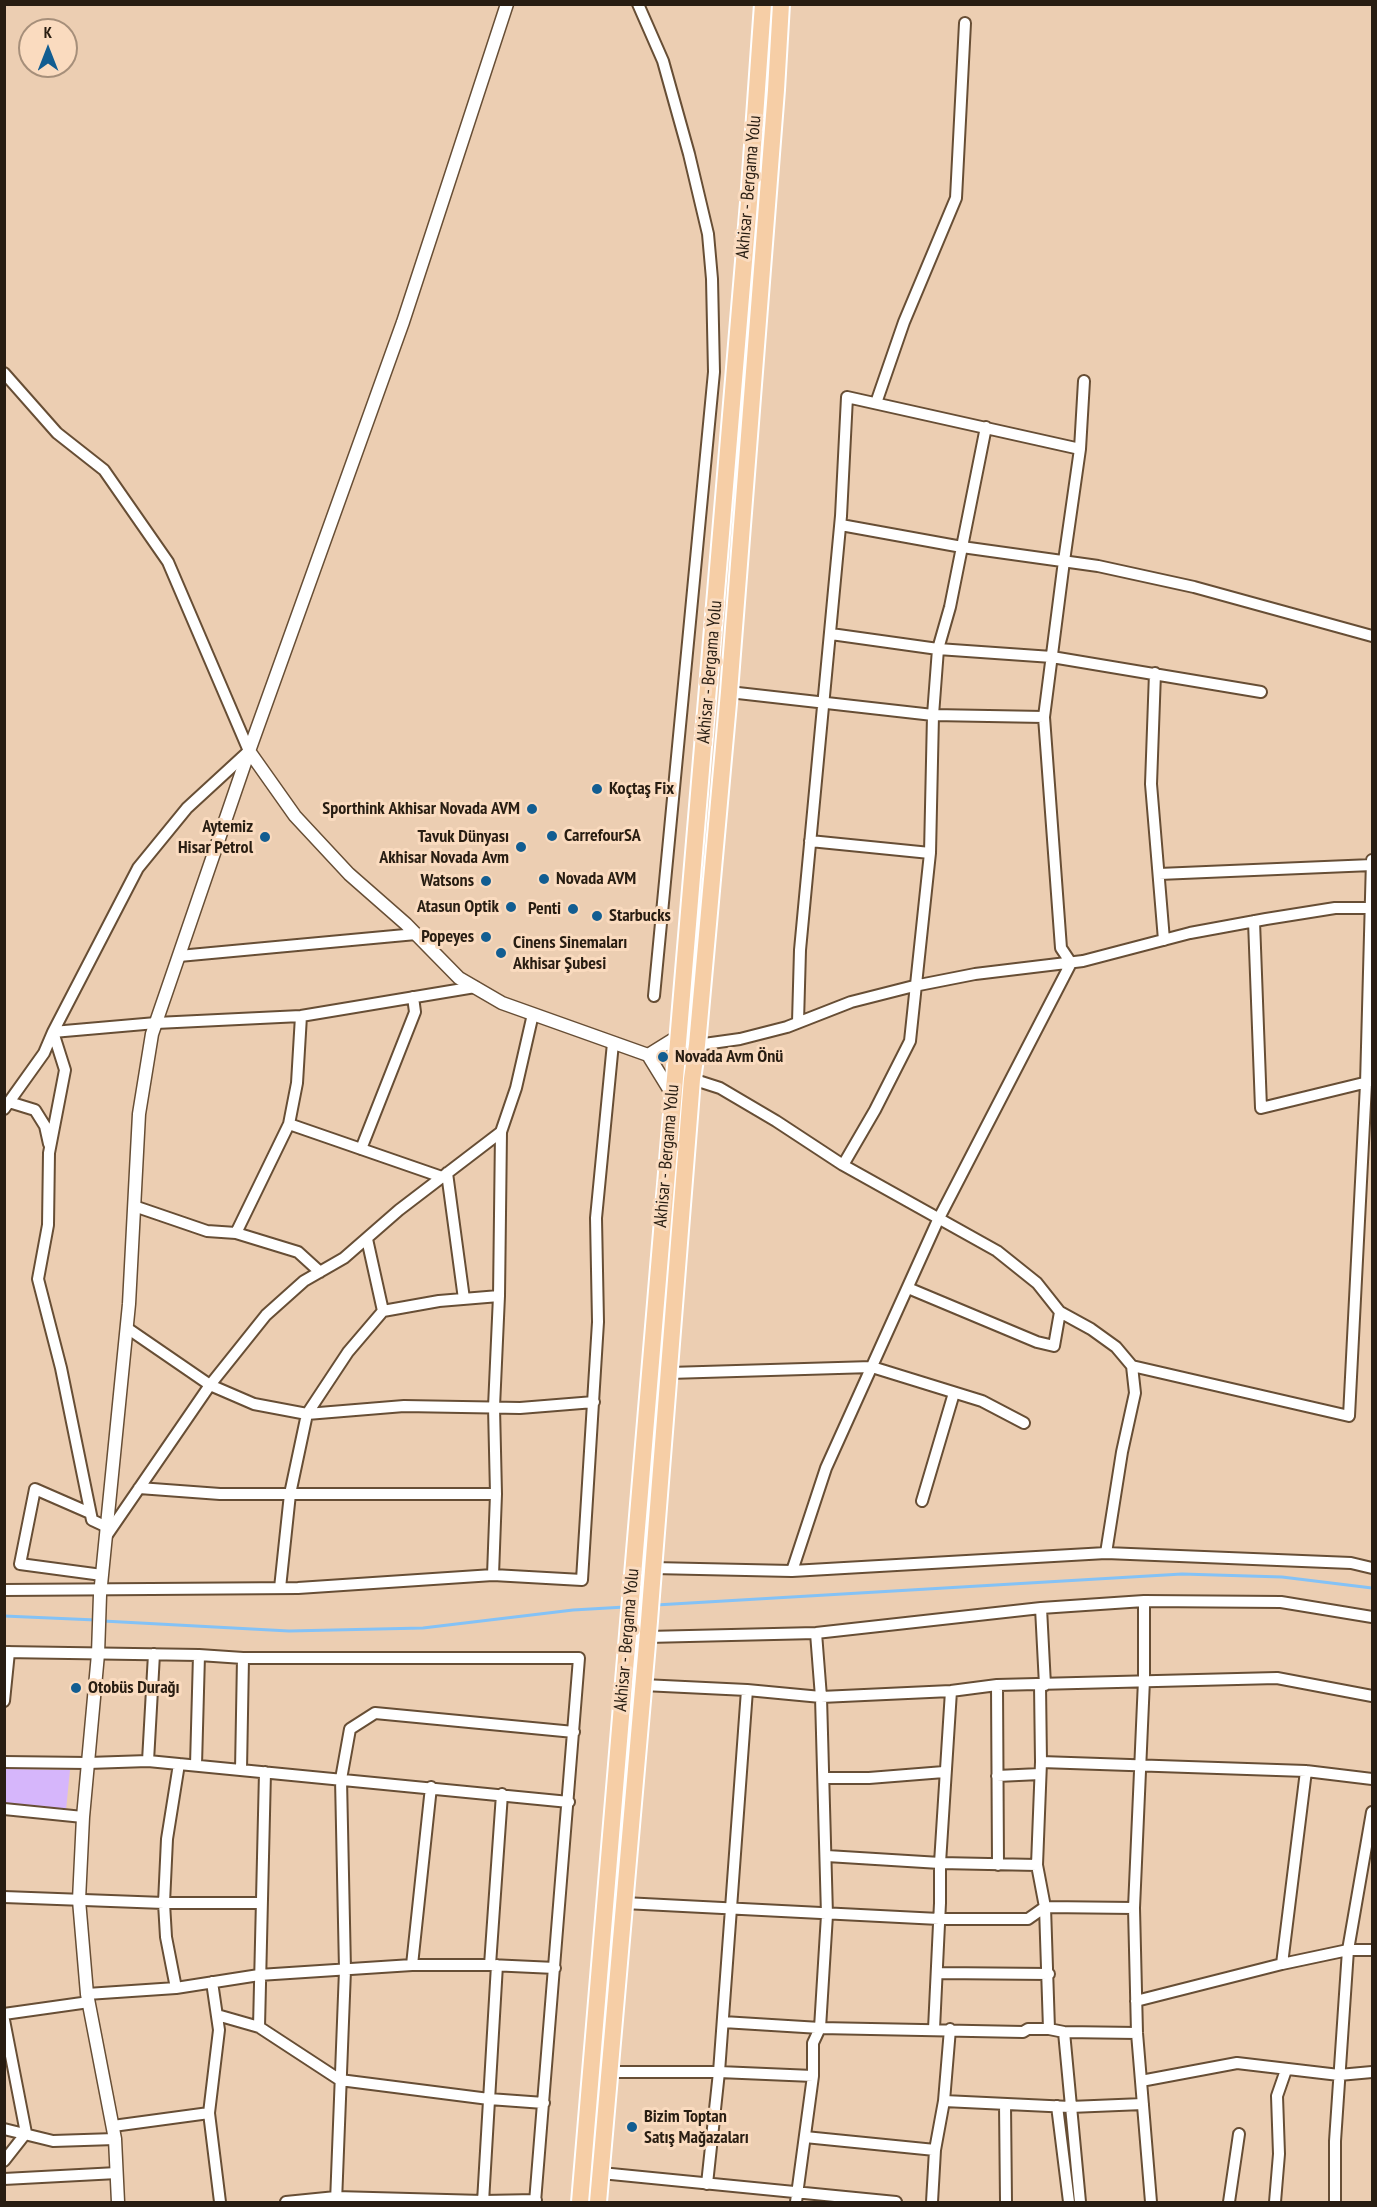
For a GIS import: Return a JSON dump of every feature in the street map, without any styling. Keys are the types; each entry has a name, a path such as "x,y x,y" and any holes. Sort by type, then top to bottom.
{"main road":[{"name":"Akhisar - Bergama Yolu","path":"580,2202 764,4"},
{"name":"Akhisar - Bergama Yolu","path":"598,2202 648,1629 692,1079 729,692 781,4"}],"street":[{"path":"118,2202 115,2139 88,1998 79,1900 83,1817 98,1654 100,1592 127,1328 139,1114 152,1034 249,751 403,322 507,4"},
{"path":"638,4 663,61 708,234 712,279 714,372 654,996"},
{"path":"876,403 904,322 956,198 965,23"},
{"path":"4,373 57,433 104,470 168,562 249,751 295,816 349,874 416,934 459,978 502,1003 648,1055 672,1094"},
{"path":"1071,963 1061,948 1044,717 1080,449 1084,381"},
{"path":"798,1022 800,950 841,525 847,397 1080,449"},
{"path":"843,1165 875,1110 910,1041 914,986 930,853 933,715 938,649 950,607 986,427"},
{"path":"841,525 962,547 1098,566 1194,587 1372,636"},
{"path":"831,634 938,649 1052,657 1262,692"},
{"path":"1155,673 1151,784 1164,940"},
{"path":"729,692 933,715 1044,717"},
{"path":"50,1148 45,1126 35,1110 6,1105 44,1053 138,868 187,808 249,751"},
{"path":"810,841 930,853"},
{"path":"692,1079 720,1089 776,1121 843,1165 996,1251 1037,1283 1060,1312 1091,1329 1116,1347 1132,1365 1349,1416 1369,1082 1372,860"},
{"path":"1159,874 1372,865"},
{"path":"697,1045 740,1039 798,1022 852,1002 914,986 975,974 1071,963 1254,921 1335,908 1372,908"},
{"path":"1254,921 1261,1108 1369,1082"},
{"path":"179,956 416,934"},
{"path":"792,1571 826,1468 938,1220 1071,963"},
{"path":"53,1032 156,1023 301,1016 475,987"},
{"path":"361,1149 415,1012 413,997"},
{"path":"493,1575 496,1494 494,1407 499,1296 501,1132 516,1088 533,1014"},
{"path":"236,1233 289,1124 297,1083 301,1016"},
{"path":"53,1032 65,1070 50,1148 48,1225 38,1279 62,1368 90,1513 92,1520 106,1532"},
{"path":"648,1055 677,1037"},
{"path":"4,1590 100,1592 280,1588 493,1575 582,1580 598,1322 596,1218 613,1043"},
{"path":"289,1124 444,1175"},
{"path":"106,1532 210,1385 266,1315 304,1281 344,1258 444,1175 501,1132"},
{"path":"444,1175 464,1299"},
{"path":"134,1206 207,1231 236,1233 298,1252 320,1272"},
{"path":"367,1239 383,1311"},
{"path":"908,1288 1037,1342 1054,1346 1060,1312"},
{"path":"280,1588 290,1494 307,1414 348,1352 383,1311 499,1296"},
{"path":"127,1328 210,1385 254,1404 307,1414 404,1406 520,1408 594,1402"},
{"path":"1106,1553 1122,1452 1135,1393 1132,1365"},
{"path":"669,1373 872,1368 982,1401 1024,1423"},
{"path":"922,1501 954,1393"},
{"path":"139,1488 220,1494 496,1494"},
{"path":"90,1513 35,1489 20,1564 102,1575"},
{"path":"652,1575 792,1571 1106,1553 1351,1563 1372,1568"},
{"path":"648,1629 816,1633 1041,1608 1144,1601 1281,1602 1372,1617"},
{"path":"1144,1601 1144,1680 1134,1908 1137,2033 1151,2202"},
{"path":"1041,1608 1041,1762 1037,1865 1045,1907 1049,2028"},
{"path":"797,2198 813,2076 813,2043 820,2028 828,1915 821,1697 816,1633"},
{"path":"4,1701 7,1652 199,1654 243,1658 579,1658 536,2201 286,2202"},
{"path":"148,1761 154,1654"},
{"path":"196,1765 199,1654"},
{"path":"241,1770 243,1658"},
{"path":"643,1685 747,1689 821,1697 951,1691 996,1684 1042,1685 1144,1680 1276,1678 1372,1696"},
{"path":"996,1684 998,1865"},
{"path":"707,2184 719,2072 747,1689"},
{"path":"934,2029 944,1772 951,1691"},
{"path":"336,2200 345,1970 341,1779 350,1729 375,1713 574,1732"},
{"path":"4,1762 148,1761 569,1802"},
{"path":"1041,1762 1306,1771 1372,1779"},
{"path":"176,1988 166,1937 164,1903 167,1839 178,1764"},
{"path":"1282,1964 1306,1771"},
{"path":"259,2027 266,1772"},
{"path":"824,1778 868,1778 944,1772"},
{"path":"997,1776 1040,1774"},
{"path":"412,1965 431,1787"},
{"path":"483,2202 502,1794"},
{"path":"4,1809 83,1817"},
{"path":"1335,2202 1335,2141 1348,1950 1372,1812"},
{"path":"827,1856 940,1863 1037,1865"},
{"path":"4,1897 164,1903 261,1903"},
{"path":"624,1903 939,1919 1028,1919 1045,1907 1134,1908"},
{"path":"1136,2001 1282,1964 1348,1950 1372,1950"},
{"path":"4,2014 88,1998 176,1988 259,1975 412,1965 555,1968"},
{"path":"937,1973 1049,1974"},
{"path":"212,1982 219,2030 209,2113 220,2202"},
{"path":"217,2015 259,2027 340,2080 489,2099 544,2103"},
{"path":"4,2020 26,2133 4,2161"},
{"path":"723,2022 820,2028 1023,2032 1028,2029 1049,2028 1064,2032 1137,2033"},
{"path":"932,2202 950,2029"},
{"path":"1064,2032 1080,2202"},
{"path":"1141,2081 1237,2063 1339,2075 1372,2072"},
{"path":"1275,2202 1279,2154 1277,2096 1286,2070"},
{"path":"610,2072 719,2072 813,2076"},
{"path":"944,2101 1058,2106 1143,2104"},
{"path":"1005,2104 1006,2202"},
{"path":"1058,2106 1069,2202"},
{"path":"113,2126 209,2113"},
{"path":"4,2128 53,2141 115,2139"},
{"path":"1229,2202 1239,2134"},
{"path":"805,2137 936,2150"},
{"path":"4,2179 117,2173"},
{"path":"601,2174 707,2184 797,2198 896,2202"}],"shaded area":[{"path":"6,1769 70,1770 66,1810 5,1805"}],"waterway":[{"path":"656,1605 1182,1574 1282,1577 1372,1588"},
{"path":"103,1621 289,1631 423,1628 573,1610 625,1607"},
{"path":"4,1616 96,1620"}],"place":[{"name":"Koçtaş Fix","path":"597,789"},
{"name":"Sporthink Akhisar Novada AVM","path":"532,809"},
{"name":"CarrefourSA","path":"552,836"},
{"name":"Aytemiz Hisar Petrol","path":"265,837"},
{"name":"Tavuk Dünyası Akhisar Novada Avm","path":"521,847"},
{"name":"Novada AVM","path":"544,879"},
{"name":"Watsons","path":"486,881"},
{"name":"Atasun Optik","path":"511,907"},
{"name":"Penti","path":"573,909"},
{"name":"Starbucks","path":"597,916"},
{"name":"Popeyes","path":"486,937"},
{"name":"Cinens Sinemaları Akhisar Şubesi","path":"501,953"},
{"name":"Novada Avm Önü","path":"663,1057"},
{"name":"Otobüs Durağı","path":"76,1688"},
{"name":"Bizim Toptan Satış Mağazaları","path":"632,2127"}]}
